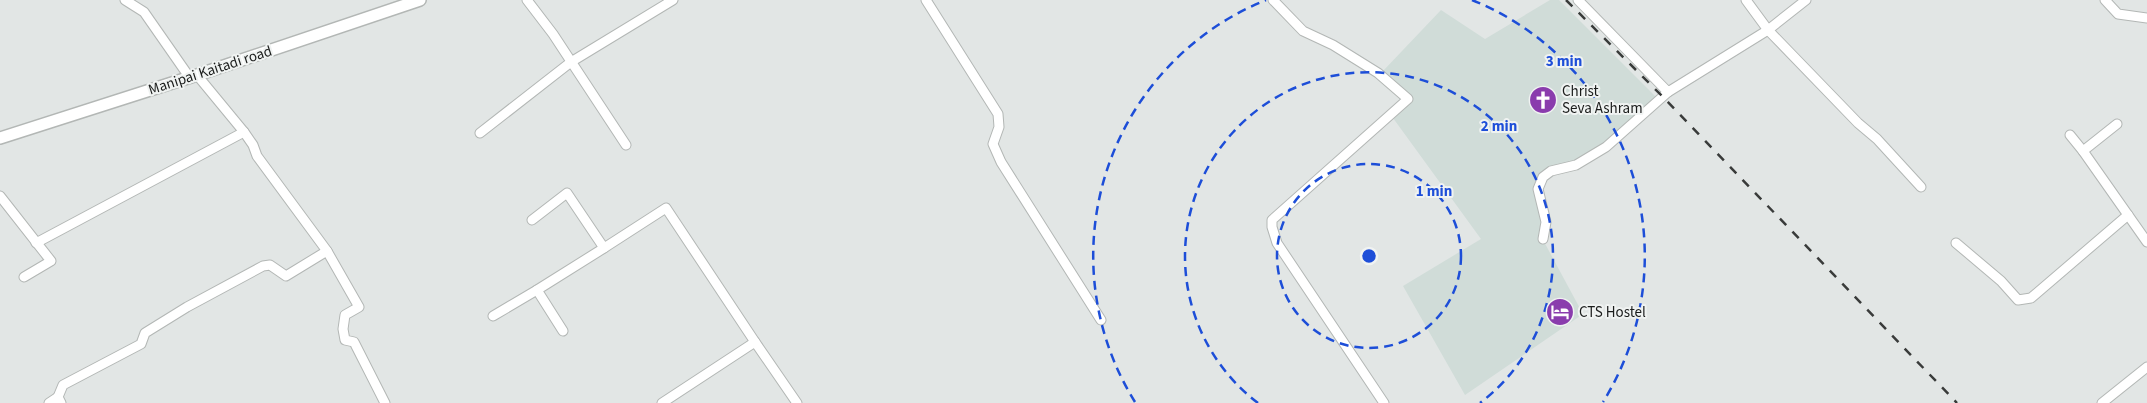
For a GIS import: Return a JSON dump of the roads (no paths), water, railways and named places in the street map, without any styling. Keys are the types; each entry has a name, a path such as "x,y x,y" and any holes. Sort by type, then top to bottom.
{"main road":[{"name":"Manipai Kaitadi road","path":"0,138 420,0"}],"street":[{"path":"125,0 144,12 193,76 244,132 253,145 257,156 327,250 359,307 345,315 343,330 345,340 354,342 385,403"},
{"path":"527,0 553,34 626,145"},
{"path":"480,133 571,62 673,0"},
{"path":"926,0 998,114 999,127 993,144 1001,162 1102,320"},
{"path":"1273,0 1303,31 1333,45 1378,73 1408,99 1272,220 1277,243 1384,403"},
{"path":"1578,0 1668,92"},
{"path":"1746,0 1768,30 1858,123 1877,139 1921,187"},
{"path":"1544,239 1546,222 1538,189 1543,177 1551,171 1576,165 1606,147 1668,92 1768,30 1806,0"},
{"path":"2105,0 2118,14 2147,18"},
{"path":"2082,151 2117,124"},
{"path":"36,243 244,132"},
{"path":"2070,135 2147,242"},
{"path":"532,220 568,193 604,248"},
{"path":"0,196 51,261 24,277"},
{"path":"493,316 666,208 797,403"},
{"path":"1956,242 2001,281 2018,300 2025,300 2032,298 2128,215"},
{"path":"49,403 60,400 63,385 141,344 145,333 187,307 263,266 270,265 286,276 327,250"},
{"path":"537,290 563,332"},
{"path":"662,403 755,342"},
{"path":"2102,403 2147,367"}],"railway":[{"path":"1566,0 1663,97 1957,403"}],"place":[{"name":"Christ Seva Ashram","path":"1543,100"},
{"name":"CTS Hostel","path":"1560,312"}]}
